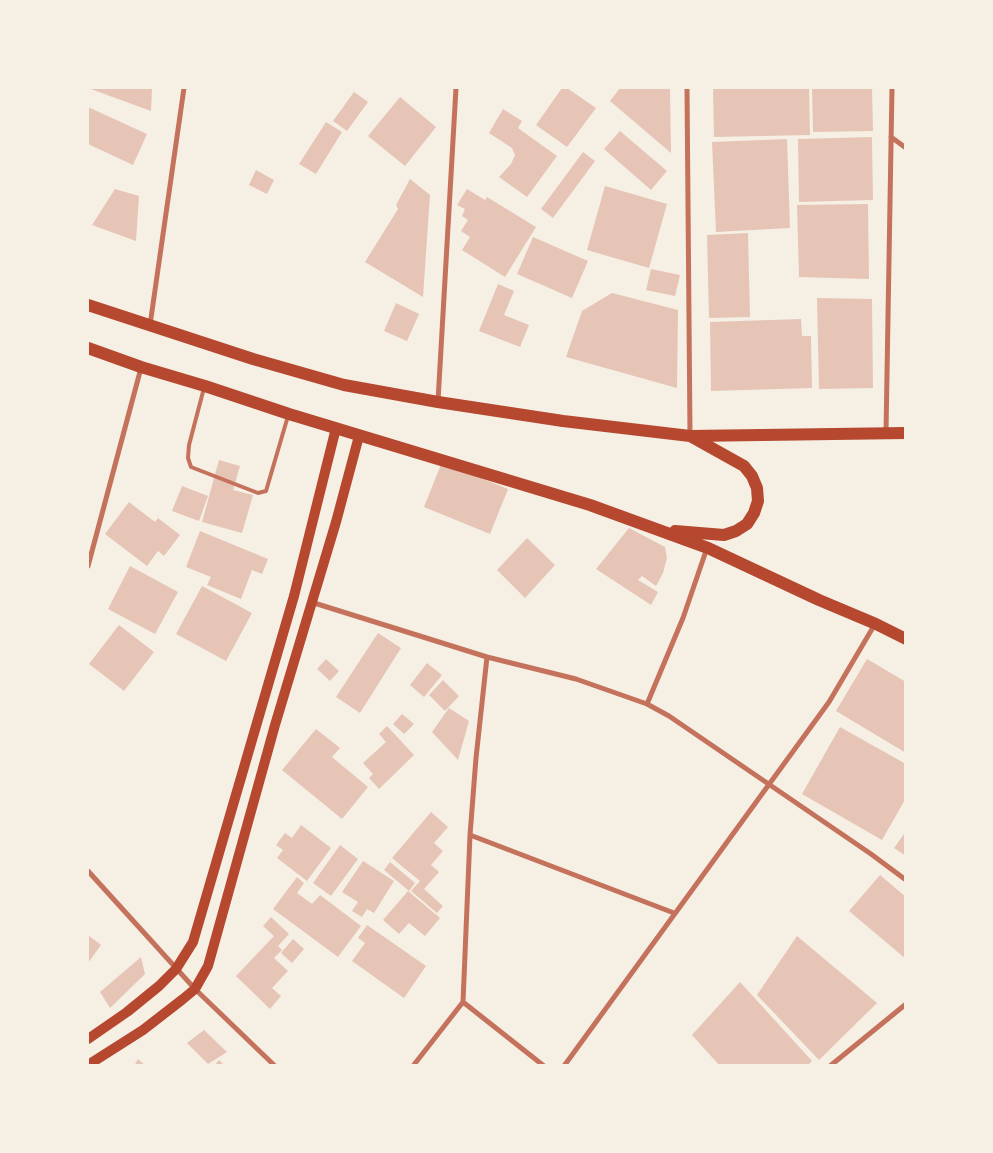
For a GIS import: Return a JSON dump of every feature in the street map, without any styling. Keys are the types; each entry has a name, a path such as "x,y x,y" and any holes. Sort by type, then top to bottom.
{"main road":[{"path":"88,305 150,326 344,385 438,402 563,421 690,436 906,434"},
{"path":"88,348 141,367 359,436 590,505 708,548 906,639"},
{"path":"88,1039 127,1012 176,969 193,942 294,596 336,428"},
{"path":"88,1066 143,1030 195,989 208,966 359,436"},
{"path":"655,529 724,535 736,532 747,524 754,513 758,501 757,488 752,476 744,466 690,436"}],"street":[{"path":"150,326 184,88"},
{"path":"438,402 456,88"},
{"path":"687,88 690,436"},
{"path":"886,434 892,88"},
{"path":"891,137 906,148"},
{"path":"88,566 88,558 141,367"},
{"path":"647,704 683,618 708,548"},
{"path":"311,602 487,657 576,679 647,704 669,716 872,854 906,880"},
{"path":"564,1066 829,702 876,624"},
{"path":"413,1066 463,1002 470,835 487,657"},
{"path":"470,835 674,913"},
{"path":"88,871 195,989 275,1066"},
{"path":"463,1002 544,1066"},
{"path":"830,1066 906,1004"}],"lane":[{"path":"205,386 189,446 188,458 191,467 258,494 266,491 289,414"}],"building":[{"path":"88,88 152,89 151,111"},
{"path":"562,88 567,88 596,108 567,147 536,125"},
{"path":"620,88 670,88 671,153 610,101"},
{"path":"713,88 809,88 810,135 714,137"},
{"path":"812,88 872,88 873,131 813,132"},
{"path":"354,92 368,102 347,131 333,121"},
{"path":"400,97 436,127 405,166 368,136"},
{"path":"88,107 147,134 133,165 88,144"},
{"path":"503,109 522,121 518,128 557,156 527,197 499,177 511,164 515,155 512,148 489,133"},
{"path":"326,122 342,132 316,174 299,164"},
{"path":"620,131 667,171 651,190 604,149"},
{"path":"872,137 873,200 799,202 798,139"},
{"path":"787,139 790,228 716,232 712,142"},
{"path":"583,152 595,161 553,218 541,209"},
{"path":"256,170 274,180 267,194 249,185"},
{"path":"410,179 430,195 423,297 365,262 398,209 396,205"},
{"path":"605,186 667,204 649,268 587,250"},
{"path":"115,189 139,196 136,241 92,225"},
{"path":"467,189 485,200 487,197 536,227 505,277 462,250 470,237 461,231 468,220 462,216 465,209 457,205"},
{"path":"868,204 869,279 799,277 797,205"},
{"path":"748,233 750,317 709,318 707,235"},
{"path":"533,237 588,261 572,298 517,274"},
{"path":"651,269 680,275 675,296 646,290"},
{"path":"498,284 514,291 504,315 529,325 520,347 479,331"},
{"path":"612,293 678,310 677,388 566,357 582,311"},
{"path":"817,298 872,299 873,388 819,389"},
{"path":"396,303 419,314 407,341 384,331"},
{"path":"801,319 802,336 811,336 812,388 711,391 710,322"},
{"path":"219,460 240,466 233,490 253,495 242,533 202,522"},
{"path":"442,462 508,489 490,534 424,507"},
{"path":"182,486 208,496 199,521 172,511"},
{"path":"129,502 155,522 158,518 180,535 164,556 158,551 147,566 105,534"},
{"path":"629,528 665,547 667,558 663,573 656,586 642,576 638,580 658,592 651,605 596,569"},
{"path":"200,531 268,559 262,574 252,570 241,599 207,585 211,577 186,567"},
{"path":"527,538 555,565 525,598 497,570"},
{"path":"130,566 178,592 155,634 108,609"},
{"path":"202,586 252,613 226,661 176,634"},
{"path":"119,625 154,652 124,691 89,664"},
{"path":"378,633 401,648 360,713 336,697"},
{"path":"326,659 339,671 330,681 317,669"},
{"path":"867,659 906,682 906,753 836,711"},
{"path":"427,663 442,675 424,697 410,685"},
{"path":"443,680 459,696 445,711 429,695"},
{"path":"449,708 469,721 458,760 432,732"},
{"path":"402,714 414,724 404,734 393,724"},
{"path":"387,726 414,755 379,789 369,778 373,774 363,763 386,742 379,734"},
{"path":"840,727 906,764 906,798 882,840 802,794"},
{"path":"316,729 340,748 332,757 368,787 342,819 282,770"},
{"path":"431,812 448,827 434,843 443,851 431,865 439,872 424,889 443,906 437,913 411,891 420,881 392,858"},
{"path":"301,825 331,848 307,881 277,858 283,850 276,845 285,833 292,838"},
{"path":"906,831 906,856 894,848"},
{"path":"340,845 358,859 331,896 313,883"},
{"path":"363,861 394,881 374,913 367,909 362,917 352,911 358,902 342,892"},
{"path":"390,862 415,883 409,891 384,870"},
{"path":"880,875 906,897 906,959 849,911"},
{"path":"297,877 304,883 297,893 312,904 320,895 361,926 338,957 273,909"},
{"path":"408,891 440,918 425,936 409,923 399,934 383,920"},
{"path":"271,917 289,934 278,946 282,950 274,958 288,971 272,988 281,996 270,1009 236,976 274,936 263,926"},
{"path":"367,925 426,966 404,998 352,961 365,943 358,938"},
{"path":"88,935 101,945 88,963"},
{"path":"797,936 877,1003 819,1060 757,995"},
{"path":"293,939 304,949 292,963 281,953"},
{"path":"141,957 145,974 110,1008 100,992"},
{"path":"740,982 812,1061 807,1066 720,1066 692,1035"},
{"path":"204,1030 227,1052 208,1064 187,1043"},
{"path":"138,1059 146,1066 134,1066"},
{"path":"219,1060 225,1066 214,1066"}]}
